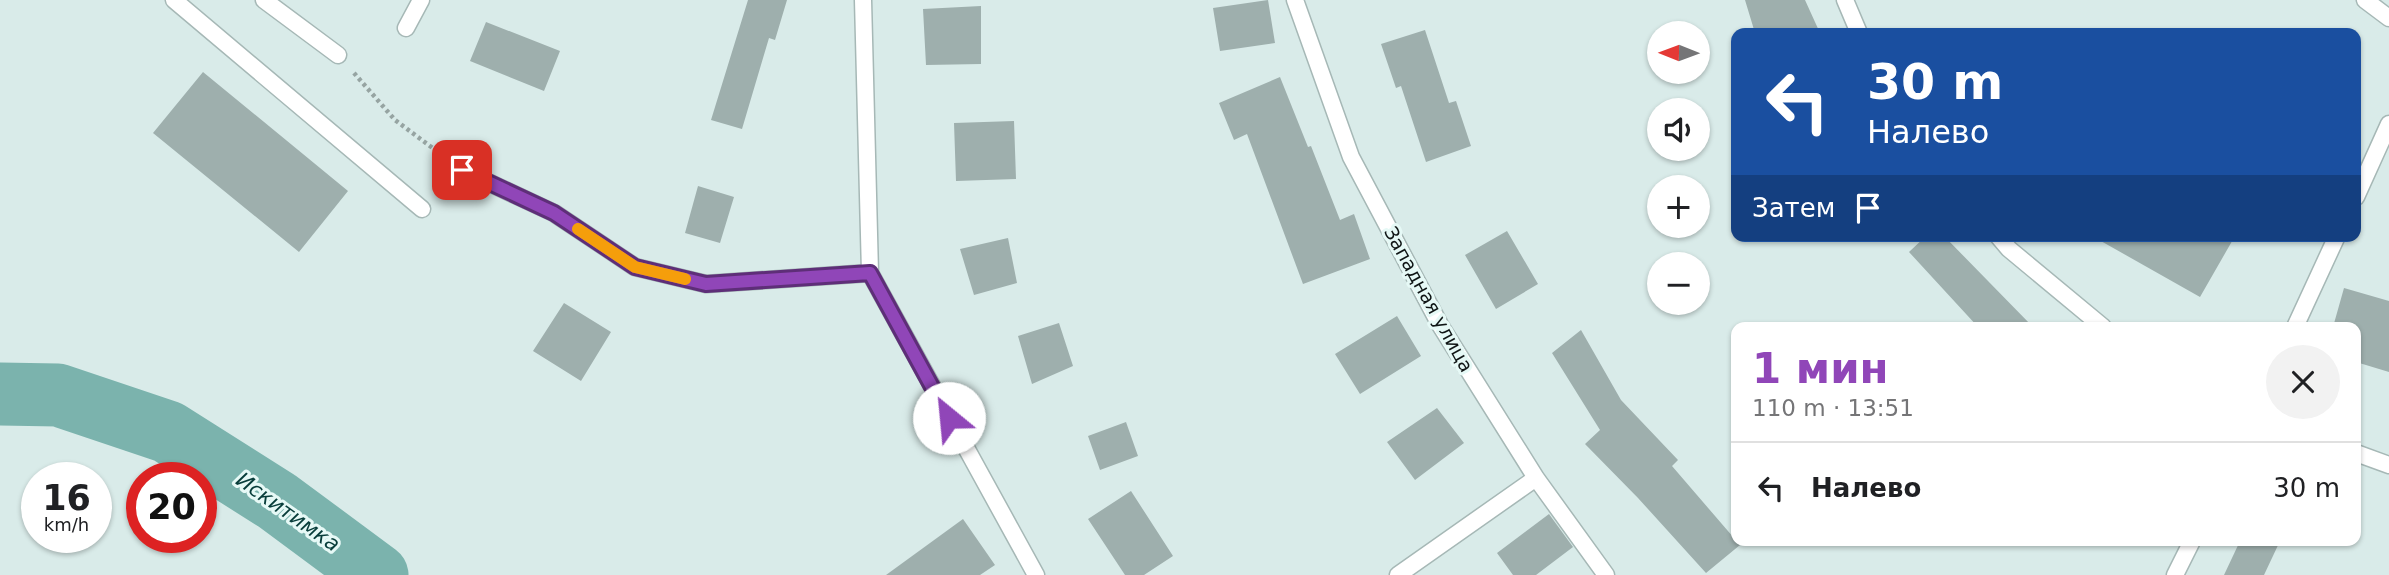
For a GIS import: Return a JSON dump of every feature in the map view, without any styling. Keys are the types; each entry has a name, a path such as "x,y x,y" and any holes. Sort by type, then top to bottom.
{"lane":[{"path":"174,0 422,209"},
{"path":"264,0 338,55"},
{"path":"406,28 421,0"},
{"path":"863,0 870,273 1036,575"},
{"name":"Западная улица","path":"1295,0 1351,157 1440,325 1536,478 1606,575"},
{"path":"1845,0 1857,28"},
{"path":"2365,0 2389,18"},
{"path":"2361,186 2389,124"},
{"path":"462,170 554,213 635,267 706,284 870,273"},
{"path":"2003,242 2097,322"},
{"path":"2297,322 2334,242"},
{"path":"2361,455 2389,465"},
{"path":"1398,575 1536,478"},
{"path":"2175,575 2190,546"}],"path":[{"path":"338,55 395,120 462,170"}],"building":[{"path":"748,0 787,0 775,40 769,38 742,129 711,120"},
{"path":"1268,0 1275,43 1220,51 1213,8"},
{"path":"1745,0 1805,0 1818,28 1753,28"},
{"path":"981,6 981,64 926,65 923,9"},
{"path":"486,22 560,51 544,91 470,61"},
{"path":"1425,30 1449,103 1456,101 1471,146 1426,162 1401,86 1396,88 1381,44"},
{"path":"203,72 348,191 299,252 153,133"},
{"path":"1280,77 1340,220 1354,214 1370,259 1303,284 1247,134 1234,140 1219,103"},
{"path":"1014,121 1016,179 956,181 954,123"},
{"path":"698,186 734,197 720,243 685,233"},
{"path":"1507,231 1538,284 1496,309 1465,255"},
{"path":"1008,238 1017,283 974,295 960,249"},
{"path":"1920,242 1950,242 2028,322 1973,322 1909,252"},
{"path":"2103,242 2232,242 2200,297"},
{"path":"2344,288 2389,301 2389,372 2361,364 2361,322 2334,322"},
{"path":"564,303 611,332 581,381 533,351"},
{"path":"1397,316 1421,356 1360,394 1335,354"},
{"path":"1059,323 1073,366 1032,384 1018,336"},
{"path":"1581,330 1621,400 1678,460 1672,466 1731,535 1731,546 1739,546 1706,573 1585,444 1600,430 1552,353"},
{"path":"1437,408 1464,443 1415,480 1387,442"},
{"path":"1126,422 1138,456 1100,470 1088,436"},
{"path":"1131,491 1173,556 1144,575 1125,575 1088,519"},
{"path":"1549,514 1573,547 1536,575 1513,575 1497,553"},
{"path":"963,519 995,565 980,575 886,575"},
{"path":"2238,546 2278,546 2264,575 2224,575"}],"waterway":[{"name":"Искитимка","path":"0,394 58,395 168,432 277,501 377,575"}],"slow traffic":[{"path":"578,229 635,267 685,279"}],"route":[{"path":"462,170 554,213 635,267 706,284 870,273 949,418"}]}
